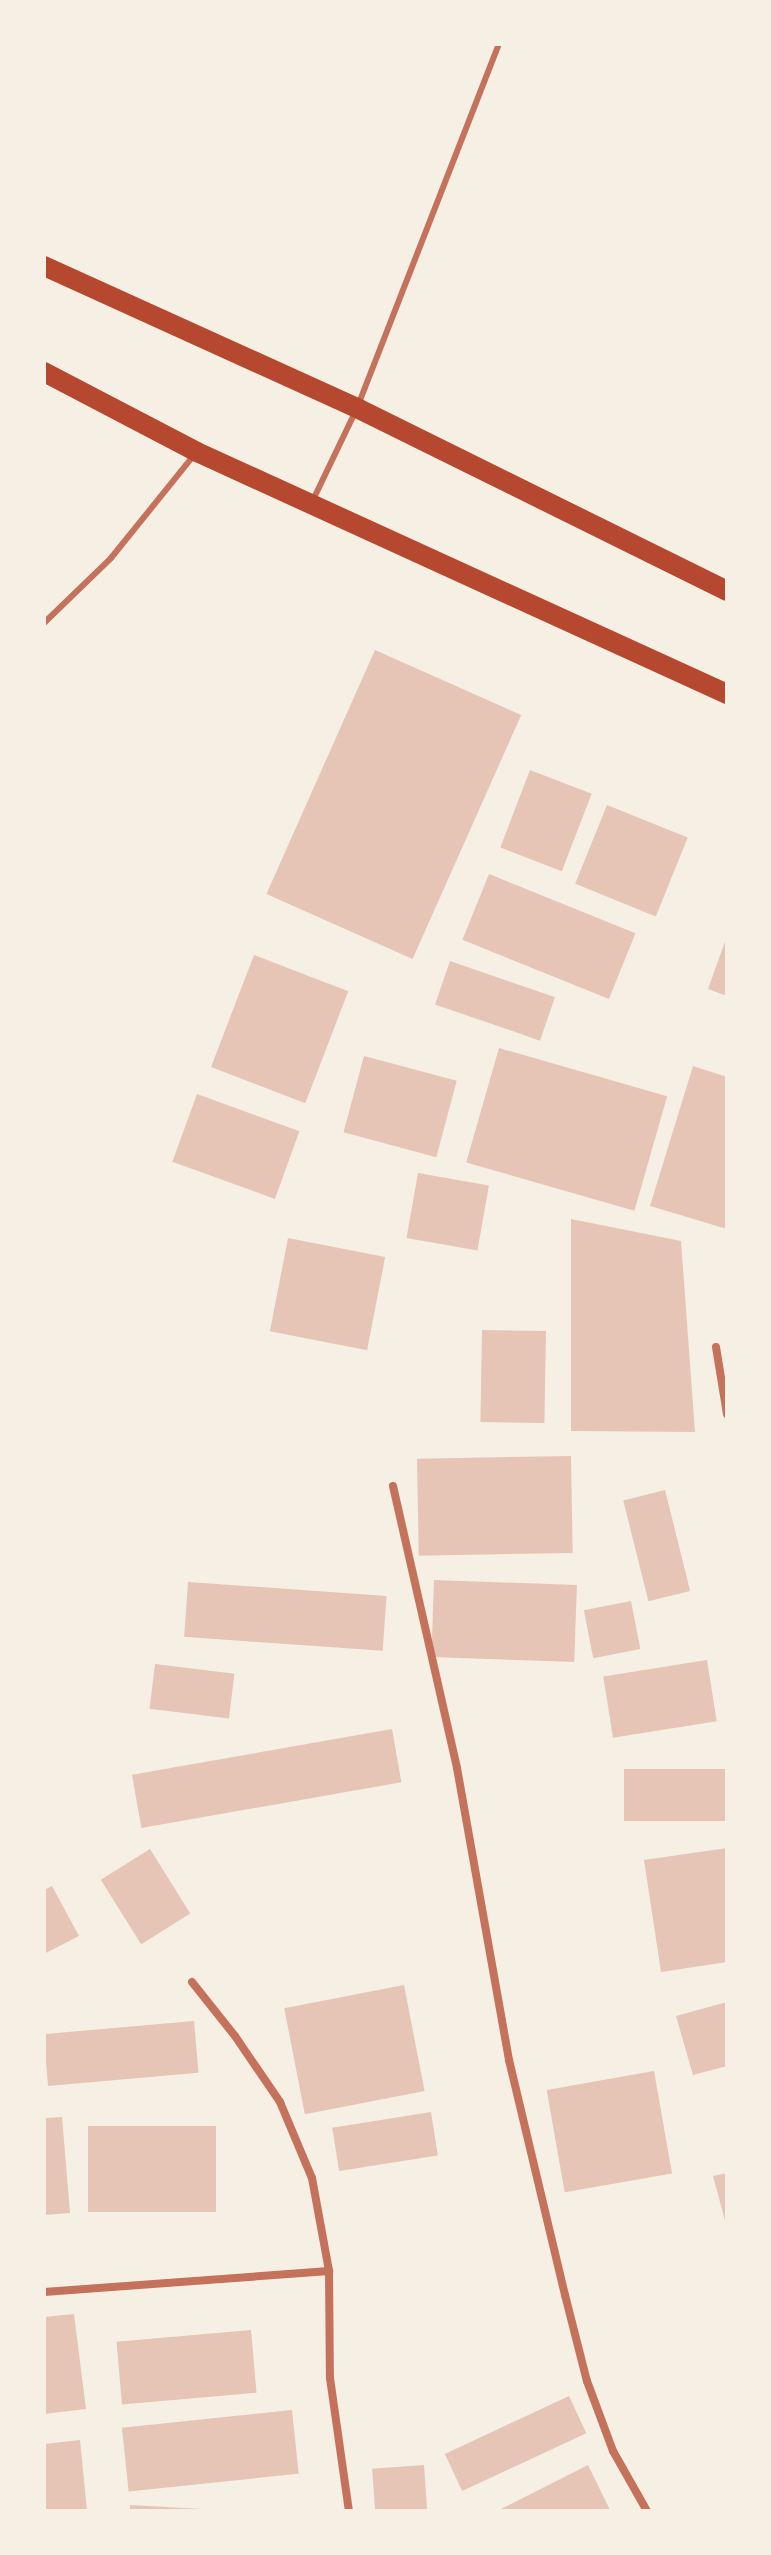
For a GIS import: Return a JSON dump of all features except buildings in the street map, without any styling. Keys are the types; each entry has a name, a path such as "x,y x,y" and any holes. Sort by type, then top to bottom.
{"main road":[{"path":"44,266 357,408 727,591"},
{"path":"44,372 197,452 727,694"}],"street":[{"path":"716,1347 727,1414"},
{"path":"393,1486 457,1768 509,2060 565,2295 587,2381 613,2451 647,2511"},
{"path":"192,1982 235,2036 280,2102 312,2178 329,2271 330,2378 349,2511"},
{"path":"44,2292 329,2271"}],"lane":[{"path":"312,504 357,408 499,44"},
{"path":"44,623 111,558 197,452"}]}
